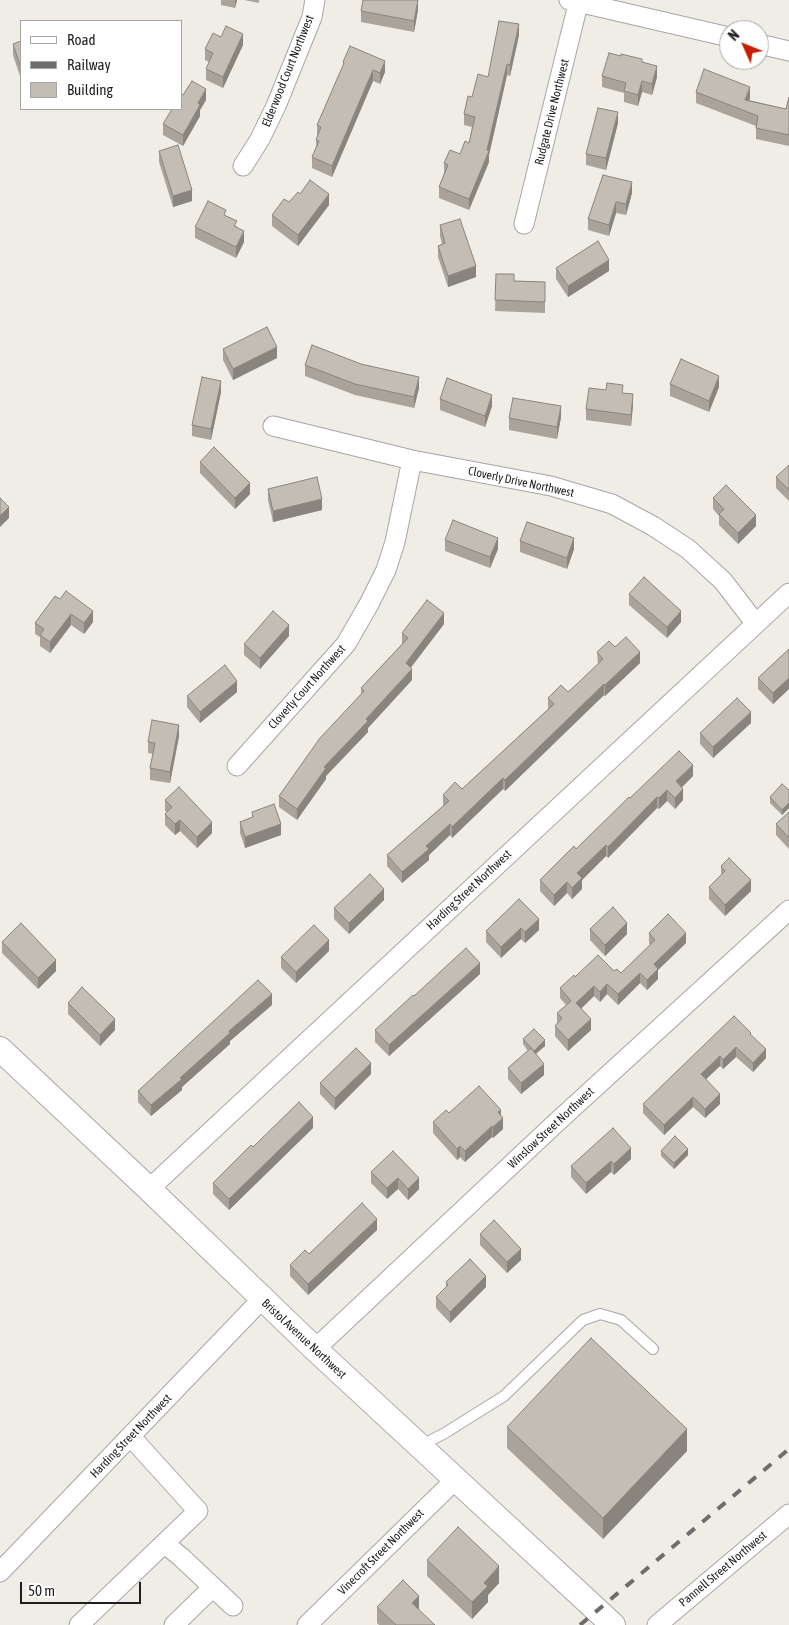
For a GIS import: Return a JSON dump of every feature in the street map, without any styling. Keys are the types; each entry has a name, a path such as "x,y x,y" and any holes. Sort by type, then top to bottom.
{"street":[{"name":"Elderwood Court Northwest","path":"243,166 260,139 275,108 312,17 315,0"},
{"path":"576,1 719,35"},
{"name":"Rudgate Drive Northwest","path":"524,224 576,1"},
{"path":"769,46 789,50"},
{"name":"Cloverly Drive Northwest","path":"273,426 412,460 551,486 612,504 653,526 688,549 723,581 756,624"},
{"name":"Cloverly Court Northwest","path":"237,766 346,644 369,604 386,570 395,542 412,460"},
{"name":"Harding Street Northwest","path":"149,1189 399,954 789,593"},
{"name":"Winslow Street Northwest","path":"315,1349 565,1114 789,910"},
{"name":"Bristol Avenue Northwest","path":"0,1049 454,1480 613,1625"},
{"name":"Harding Street Northwest","path":"0,1572 262,1299"},
{"path":"79,1625 198,1511 131,1437"},
{"name":"Vinecroft Street Northwest","path":"307,1625 454,1480"},
{"name":"Pannell Street Northwest","path":"657,1625 789,1514"},
{"path":"165,1544 233,1606"},
{"path":"174,1625 213,1587"}],"lane":[{"path":"419,1446 446,1433 504,1396 583,1320 600,1314 621,1320 653,1349"}],"building":[{"path":"363,0 418,0 414,21 361,11"},
{"path":"499,21 519,24 510,65 507,64 487,150 489,151 469,199 439,187 448,165 444,163 450,150 460,154 465,141 469,143 475,117 464,114 468,96 472,97 478,74 488,77"},
{"path":"226,26 243,34 223,77 206,69 213,53 205,49 213,33 221,37"},
{"path":"20,41 20,65 13,44"},
{"path":"350,46 385,61 380,73 373,70 332,166 312,157 319,141 316,140 321,127 317,125"},
{"path":"609,53 642,59 642,62 657,66 652,84 642,81 638,95 624,91 626,83 602,76"},
{"path":"704,69 750,87 745,100 786,109 789,97 789,135 756,128 758,116 696,92"},
{"path":"192,81 206,89 198,103 200,105 183,135 163,124 171,110 182,110 183,95"},
{"path":"598,108 618,112 606,158 586,154"},
{"path":"178,145 192,190 173,196 159,151"},
{"path":"603,175 632,182 626,204 616,202 609,225 588,219"},
{"path":"310,180 329,194 298,235 272,215 284,199 289,202 298,192 300,194"},
{"path":"208,201 226,210 224,215 237,221 234,226 244,231 236,247 195,227"},
{"path":"460,219 476,266 448,276 438,246 445,243 440,225"},
{"path":"598,241 609,260 568,286 556,268"},
{"path":"496,274 514,274 514,281 545,282 545,302 495,300"},
{"path":"267,327 277,347 233,369 223,349"},
{"path":"312,345 361,364 419,377 414,397 355,384 305,365"},
{"path":"681,359 719,376 709,401 670,384"},
{"path":"202,377 221,381 211,429 192,425"},
{"path":"447,378 492,395 485,416 440,399"},
{"path":"607,383 623,385 622,393 633,394 631,415 586,409 589,388 606,390"},
{"path":"513,398 561,406 557,427 509,418"},
{"path":"214,447 250,483 235,498 200,462"},
{"path":"789,465 789,490 776,477"},
{"path":"317,477 322,499 273,511 268,489"},
{"path":"726,485 756,515 738,533 719,514 724,509 713,498"},
{"path":"0,498 9,507 0,516"},
{"path":"453,520 498,538 490,557 445,540"},
{"path":"527,522 574,538 567,558 520,541"},
{"path":"644,577 681,611 667,627 629,594"},
{"path":"66,591 93,611 84,623 71,614 50,642 40,635 44,629 35,623 55,596 60,599"},
{"path":"427,600 444,613 406,663 412,669 366,719 368,721 324,767 326,768 297,809 279,796 320,738 364,691 361,688 408,638 402,633"},
{"path":"273,611 289,625 260,658 244,644"},
{"path":"626,637 640,652 604,684 505,780 503,778 452,827 450,824 426,846 429,849 402,872 387,855 449,801 443,795 455,782 462,789 554,704 548,698 561,685 568,692 603,659 597,652 609,641 615,647"},
{"path":"789,649 789,678 773,693 758,678"},
{"path":"225,665 237,681 200,712 187,696"},
{"path":"737,698 751,712 713,747 700,733"},
{"path":"152,720 179,725 170,772 150,768 155,743 148,742"},
{"path":"679,751 693,765 676,781 683,789 675,798 667,790 659,798 657,797 608,847 606,845 577,873 582,878 572,888 567,882 554,895 540,880 574,846 576,849"},
{"path":"782,784 789,790 789,803 782,810 770,797"},
{"path":"179,787 212,822 197,837 180,820 175,824 165,814 172,807 165,800"},
{"path":"274,804 281,824 245,837 240,822 253,817 252,812"},
{"path":"789,812 789,838 776,824"},
{"path":"729,858 751,880 725,905 709,887 725,871 721,866"},
{"path":"370,874 384,889 349,923 334,908"},
{"path":"519,899 539,919 525,932 521,928 501,947 486,931"},
{"path":"613,907 627,923 605,945 590,929"},
{"path":"668,914 686,933 654,964 658,969 647,980 640,973 618,994 607,984 600,992 594,986 576,1003 591,1019 568,1040 555,1026 562,1018 557,1013 571,1001 560,988 574,975 575,977 598,955 614,971 617,969 621,973 655,940 649,933"},
{"path":"21,923 56,960 38,978 2,942"},
{"path":"314,925 329,940 296,972 281,957"},
{"path":"466,948 480,963 389,1045 375,1030"},
{"path":"258,980 272,994 229,1031 230,1033 180,1078 182,1079 151,1105 138,1091"},
{"path":"82,987 115,1019 100,1035 68,1003"},
{"path":"734,1016 766,1049 753,1063 736,1047 723,1060 720,1056 701,1074 720,1094 705,1109 693,1097 664,1125 643,1104"},
{"path":"534,1029 545,1040 534,1051 523,1039"},
{"path":"356,1048 371,1063 335,1098 320,1083"},
{"path":"531,1048 544,1064 521,1083 508,1068"},
{"path":"479,1086 501,1110 498,1112 503,1118 465,1151 460,1146 457,1149 433,1122 446,1110 449,1113"},
{"path":"299,1102 313,1117 229,1199 213,1183 251,1145 253,1147"},
{"path":"613,1128 631,1148 614,1164 611,1161 586,1183 571,1166"},
{"path":"675,1136 688,1149 674,1163 661,1151"},
{"path":"393,1151 419,1178 408,1189 398,1178 387,1188 371,1172"},
{"path":"362,1203 377,1219 308,1284 290,1265 305,1250 309,1254"},
{"path":"494,1220 521,1249 507,1262 480,1234"},
{"path":"470,1259 486,1276 450,1312 436,1297 448,1285 446,1282"},
{"path":"591,1338 687,1429 603,1518 507,1427"},
{"path":"458,1527 499,1566 484,1583 488,1586 472,1602 427,1560"},
{"path":"403,1580 419,1596 412,1603 435,1625 396,1625 377,1607"}],"railway":[{"path":"580,1625 789,1449"}]}
